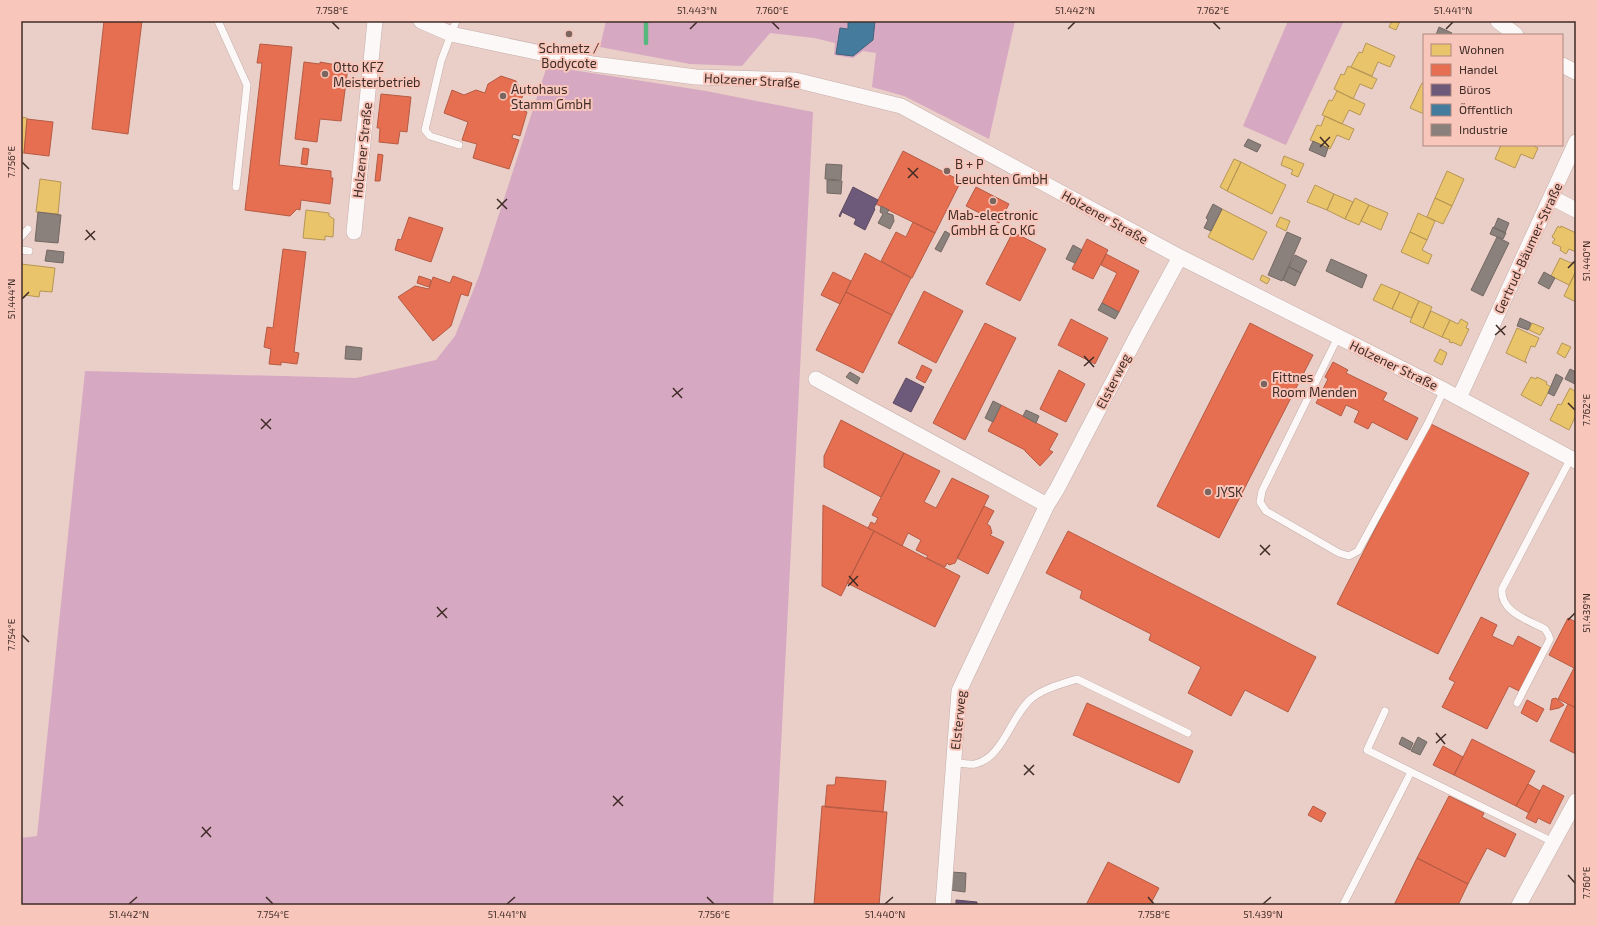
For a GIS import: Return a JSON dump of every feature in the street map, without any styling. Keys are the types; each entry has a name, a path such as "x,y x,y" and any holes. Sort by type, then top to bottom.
{"street":[{"name":"Holzener Straße","path":"354,232 375,21"},
{"name":"Holzener Straße","path":"421,21 453,27 593,64 696,77 796,80 901,106 1180,258 1444,390 1573,459"},
{"path":"1498,21 1515,34"},
{"path":"1563,66 1576,72"},
{"name":"Gertrud-Bäumer-Straße","path":"1459,398 1576,142"},
{"path":"1551,197 1576,210"},
{"name":"Elsterweg","path":"943,905 959,691 1047,505 1057,489 1139,332 1180,258"},
{"path":"816,379 1047,505"},
{"path":"1519,905 1576,801"}],"lane":[{"path":"218,21 247,85 236,187"},
{"path":"453,27 441,61 425,130 430,136 459,144"},
{"path":"21,237 28,229"},
{"path":"21,250 29,251"},
{"path":"1338,337 1262,491 1260,502 1266,511 1339,553 1349,556 1358,551 1444,390"},
{"path":"1517,703 1550,639 1545,630 1508,608 1504,602 1502,589 1573,459"},
{"path":"953,762 974,764 987,760 999,746 1015,718 1032,698 1054,686 1077,679 1188,733"},
{"path":"1385,711 1366,750 1553,842"},
{"path":"1343,905 1411,772"}],"shaded area":[{"path":"606,21 1015,21 989,139 904,96 872,87 876,53 863,51 853,58 834,55 835,43 814,38 770,33 742,66 690,64 600,47"},
{"path":"1288,21 1344,21 1286,145 1243,126"},
{"path":"547,66 706,91 813,112 773,905 21,905 21,838 37,836 85,371 356,378 436,360 455,336 479,276"}],"building: Wohnen":[{"path":"1392,21 1400,21 1396,30 1389,27"},
{"path":"1366,43 1395,56 1390,67 1378,62 1372,76 1351,67 1359,52 1362,53"},
{"path":"1348,66 1377,79 1372,89 1360,84 1353,99 1334,89 1341,74 1344,75"},
{"path":"1422,83 1423,84 1423,114 1410,108"},
{"path":"1337,91 1365,104 1360,115 1349,110 1342,124 1322,115 1329,100 1332,101"},
{"path":"1325,116 1354,129 1349,140 1337,135 1330,149 1310,140 1317,125 1321,126"},
{"path":"21,117 27,118 24,153 21,153"},
{"path":"1501,146 1534,146 1538,148 1533,159 1521,154 1515,168 1495,159"},
{"path":"1284,156 1304,164 1298,177 1291,174 1293,170 1281,165"},
{"path":"1234,159 1241,162 1227,191 1220,187"},
{"path":"1241,162 1286,185 1272,214 1227,191"},
{"path":"1447,171 1464,179 1452,206 1435,198"},
{"path":"40,179 61,182 58,214 36,212"},
{"path":"1315,185 1334,194 1327,210 1307,202"},
{"path":"1334,194 1353,202 1345,219 1327,210"},
{"path":"1355,198 1369,205 1359,225 1345,219"},
{"path":"1435,198 1452,206 1443,224 1427,217"},
{"path":"1369,205 1388,213 1381,230 1361,221"},
{"path":"1222,209 1267,232 1253,260 1208,237"},
{"path":"306,210 329,213 329,216 334,219 333,237 325,236 325,240 303,238"},
{"path":"1418,213 1435,221 1427,240 1410,232"},
{"path":"1280,217 1290,221 1286,231 1276,226"},
{"path":"1558,226 1576,233 1576,252 1569,249 1566,254 1560,250 1561,247 1552,243 1555,239 1552,237"},
{"path":"1410,232 1427,240 1422,250 1432,255 1428,264 1401,252"},
{"path":"1560,258 1576,264 1576,271 1569,285 1551,276"},
{"path":"21,264 55,268 52,292 40,291 39,297 25,295 25,297 21,297"},
{"path":"1576,271 1576,302 1564,296"},
{"path":"1262,275 1270,279 1267,284 1260,280"},
{"path":"1381,284 1400,292 1392,309 1373,300"},
{"path":"1400,292 1419,301 1411,318 1392,309"},
{"path":"1419,301 1432,307 1423,328 1410,322"},
{"path":"1431,311 1450,320 1442,337 1423,328"},
{"path":"1461,319 1468,323 1466,328 1469,329 1461,346 1449,342 1450,340 1442,337 1450,320 1458,324"},
{"path":"1532,323 1544,328 1540,335 1529,330"},
{"path":"1517,328 1539,338 1535,347 1531,346 1525,361 1527,363 1506,353"},
{"path":"1562,343 1571,347 1565,358 1557,353"},
{"path":"1440,349 1447,353 1442,365 1434,361"},
{"path":"1531,377 1536,379 1537,377 1547,382 1546,384 1551,387 1541,406 1521,395"},
{"path":"1570,388 1576,392 1576,415 1569,430 1550,420 1558,404 1561,405"}],"building: Handel":[{"path":"104,21 142,21 128,134 92,129"},
{"path":"260,44 292,47 279,165 331,171 331,178 333,178 330,204 301,200 300,210 297,209 290,216 245,210 262,63 257,63"},
{"path":"304,62 320,64 320,62 348,67 341,121 320,119 317,142 295,139"},
{"path":"501,76 516,81 523,95 521,100 523,103 521,109 527,112 520,136 513,134 512,138 519,140 509,169 473,158 477,144 462,140 468,122 444,113 452,90 464,95 476,90 485,93 488,84"},
{"path":"381,94 411,97 407,132 400,131 398,144 379,142 380,128 377,128"},
{"path":"27,119 53,122 49,156 24,153"},
{"path":"303,148 309,149 307,165 301,164"},
{"path":"903,151 961,181 935,233 876,204"},
{"path":"378,154 383,155 380,181 375,181"},
{"path":"976,187 1009,204 999,223 966,206"},
{"path":"409,217 443,228 431,262 395,250 398,239 401,240"},
{"path":"913,222 935,233 912,278 881,261 896,232 906,237"},
{"path":"1013,232 1046,249 1020,301 986,284"},
{"path":"1087,239 1108,250 1093,279 1072,269"},
{"path":"283,249 306,252 294,352 299,353 297,364 281,362 281,365 269,364 271,349 264,347 267,327 273,328"},
{"path":"865,253 911,278 892,315 846,292"},
{"path":"1106,254 1139,271 1119,312 1102,303 1117,273 1101,265"},
{"path":"833,272 851,281 840,304 821,295"},
{"path":"419,276 431,280 429,287 417,283"},
{"path":"453,276 472,283 468,296 461,294 451,326 433,341 398,297 415,286 429,289 433,277 450,283"},
{"path":"924,291 963,311 936,363 898,343"},
{"path":"846,292 892,315 863,373 816,350"},
{"path":"1071,319 1108,338 1095,364 1058,345"},
{"path":"985,323 1016,338 965,440 933,423"},
{"path":"1250,323 1313,355 1219,538 1157,506"},
{"path":"1333,362 1348,370 1346,373 1387,393 1383,400 1418,418 1407,440 1372,422 1368,429 1354,422 1359,411 1346,405 1341,416 1316,403 1328,379 1325,377"},
{"path":"922,365 932,370 925,383 916,378"},
{"path":"1059,370 1085,384 1066,422 1040,409"},
{"path":"1001,405 1058,434 1049,450 1053,452 1040,466 1025,450 988,431"},
{"path":"841,420 904,453 881,497 824,467 824,456"},
{"path":"1429,423 1529,473 1438,654 1337,604"},
{"path":"904,453 940,471 924,502 936,508 952,478 989,496 955,563 949,565 947,563 945,567 926,558 928,556 916,550 921,540 908,533 902,546 868,528 871,522 875,524 878,518 872,515"},
{"path":"823,505 874,531 841,596 822,586"},
{"path":"984,506 994,511 987,524 990,526 992,533 990,535 1004,542 988,574 957,558"},
{"path":"874,531 960,576 935,627 847,583"},
{"path":"1068,531 1316,657 1288,712 1245,690 1231,716 1188,693 1201,667 1149,640 1151,634 1080,598 1082,591 1046,573"},
{"path":"1481,617 1497,625 1492,636 1513,646 1518,636 1541,648 1519,691 1509,686 1487,729 1442,707 1455,682 1449,679"},
{"path":"1568,618 1576,622 1576,708 1558,699 1574,668 1549,655"},
{"path":"1556,698 1564,705 1550,710 1552,699"},
{"path":"1527,700 1544,709 1537,722 1521,713"},
{"path":"1087,703 1193,751 1179,783 1073,735"},
{"path":"1568,704 1576,708 1576,754 1550,741"},
{"path":"1472,739 1535,771 1516,806 1454,775"},
{"path":"1443,746 1463,757 1454,775 1433,765"},
{"path":"836,777 886,781 883,812 825,807 827,785 835,785"},
{"path":"1528,784 1540,791 1529,813 1516,806"},
{"path":"1543,785 1564,796 1550,824 1538,818 1536,823 1526,818"},
{"path":"1449,796 1484,813 1482,817 1516,834 1505,857 1487,848 1468,884 1417,858"},
{"path":"822,806 887,812 879,905 814,905"},
{"path":"1313,806 1326,813 1321,822 1308,815"},
{"path":"1417,858 1468,884 1458,905 1394,905"},
{"path":"1108,862 1159,888 1150,905 1086,905"}],"building: Büros":[{"path":"853,187 878,200 865,230 854,224 856,219 842,212 840,217 839,216"},
{"path":"906,378 924,387 911,412 893,403"},
{"path":"956,900 977,902 977,905 956,905"}],"building: Öffentlich":[{"path":"848,21 875,21 873,40 853,56 836,54 840,28 848,29"}],"building: Industrie":[{"path":"1439,27 1452,33 1452,34 1436,34"},
{"path":"1248,139 1261,145 1257,152 1244,146"},
{"path":"1313,141 1328,148 1325,157 1309,150"},
{"path":"826,164 842,165 841,180 825,179"},
{"path":"827,180 842,181 841,194 827,193"},
{"path":"1213,204 1222,209 1211,231 1204,228 1208,220 1206,218"},
{"path":"881,206 889,210 887,213 893,215 894,221 890,229 878,223 883,214 880,212"},
{"path":"38,212 61,215 58,243 35,241"},
{"path":"1498,218 1509,223 1505,233 1494,228"},
{"path":"1493,227 1506,233 1503,239 1490,234"},
{"path":"945,231 950,234 941,252 935,249"},
{"path":"1287,232 1301,238 1282,281 1268,275"},
{"path":"1497,237 1509,243 1483,296 1471,290"},
{"path":"1073,245 1082,250 1075,263 1066,259"},
{"path":"47,250 64,252 63,263 45,261"},
{"path":"1295,255 1307,261 1301,273 1289,267"},
{"path":"1331,259 1367,275 1362,288 1326,271"},
{"path":"1289,267 1301,273 1295,286 1283,280"},
{"path":"1544,272 1555,278 1549,289 1538,283"},
{"path":"1102,303 1119,312 1115,319 1098,310"},
{"path":"1520,318 1531,323 1528,330 1517,326"},
{"path":"346,346 362,348 361,360 345,359"},
{"path":"1570,369 1576,372 1575,384 1565,379"},
{"path":"850,372 860,378 857,384 846,377"},
{"path":"1556,374 1563,378 1554,396 1548,393"},
{"path":"993,401 1001,405 993,422 985,418"},
{"path":"1026,410 1039,416 1036,423 1023,416"},
{"path":"1402,737 1413,743 1410,750 1399,744"},
{"path":"1418,737 1427,742 1420,755 1411,751"},
{"path":"951,872 966,873 965,892 950,890"}],"waterway":[{"path":"646,21 646,43"}],"place":[{"name":"Schmetz / Bodycote","path":"569,34"},
{"name":"Otto KFZ Meisterbetrieb","path":"325,74"},
{"name":"Autohaus Stamm GmbH","path":"503,96"},
{"name":"B + P Leuchten GmbH","path":"947,171"},
{"name":"Mab-electronic GmbH & Co KG","path":"993,201"},
{"name":"Fittnes Room Menden","path":"1264,384"},
{"name":"JYSK","path":"1208,492"}]}
